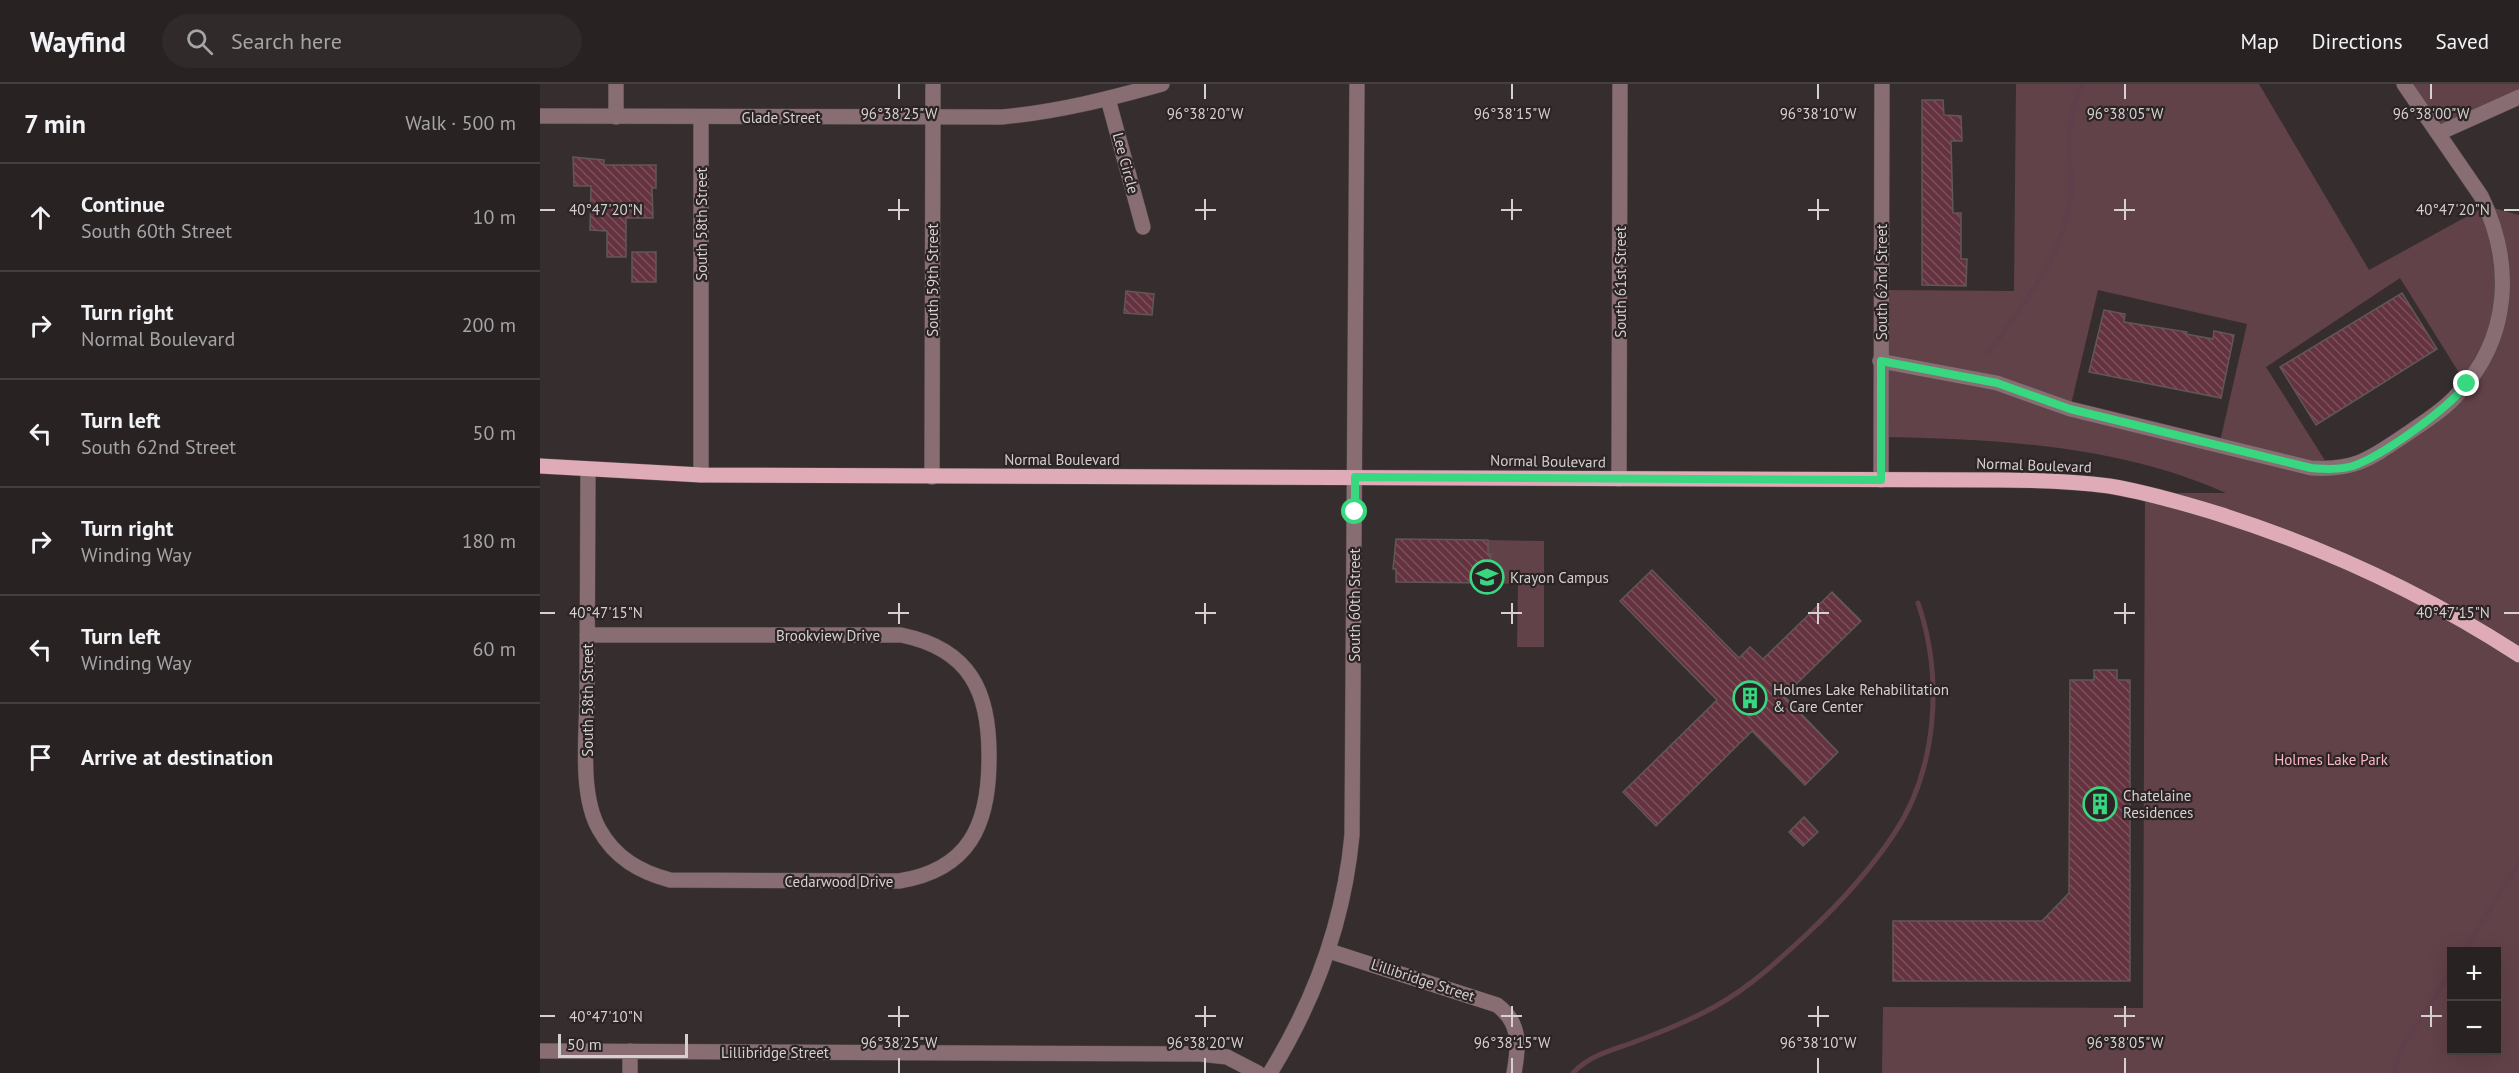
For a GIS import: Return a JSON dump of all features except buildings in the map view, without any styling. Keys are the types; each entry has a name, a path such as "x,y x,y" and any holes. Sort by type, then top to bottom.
{"main road":[{"name":"Normal Boulevard","path":"540,466 701,475 2061,481 2109,486 2178,501 2297,541 2380,576 2462,619 2519,655"}],"street":[{"path":"616,84 616,117"},
{"name":"South 59th Street","path":"932,477 933,84"},
{"name":"Glade Street","path":"540,116 1002,117 1039,114 1162,84"},
{"name":"South 60th Street","path":"1270,1073 1300,1019 1329,951 1344,893 1352,836 1357,84"},
{"name":"South 61st Street","path":"1619,480 1620,84"},
{"name":"South 62nd Street","path":"1881,480 1882,84"},
{"path":"1881,361 1997,383 2070,409 2311,468 2331,470 2351,466 2380,452 2437,414 2457,395 2484,357 2498,324 2503,297 2503,269 2499,241 2481,196 2404,84"},
{"path":"2439,133 2519,97"},
{"name":"Lee Circle","path":"1108,99 1143,227"},
{"name":"South 58th Street","path":"701,117 701,475"},
{"name":"South 58th Street","path":"588,470 587,791 598,828 615,851"},
{"name":"Brookview Drive","path":"587,634 901,635 917,638 946,652 963,666 973,679 987,714 989,757"},
{"name":"Cedarwood Drive","path":"615,851 630,864 649,874 670,880 887,881 915,878 935,871 953,859 978,829 986,809 989,757"},
{"name":"Lillibridge Street","path":"1329,951 1497,1005 1512,1020 1518,1037 1515,1073"},
{"name":"Lillibridge Street","path":"540,1051 1200,1054 1227,1057 1258,1073"},
{"path":"630,1051 630,1073"}],"green space":[{"name":"Holmes Lake Park","path":"2016,84 2259,84 2369,270 2486,206 2519,215 2519,1073 1882,1073 1883,1007 2143,1008 2145,493 2226,493 2143,464 2100,455 2013,443 1881,437 1881,290 2014,291","holes":["2400,278 2466,384 2351,466 2331,470 2266,367","2098,290 2247,324 2219,446 2070,409"]},
{"path":"2404,84 2519,84 2519,97 2439,133"},
{"path":"1488,540 1544,541 1544,647 1517,647 1518,584 1488,583 1491,555 1488,554"}],"waterway":[{"path":"1987,354 2039,281 2059,242 2071,192 2069,147 2071,123 2082,84"},
{"path":"1573,1073 1595,1057 1687,1021 1741,990 1820,922 1854,886 1885,847 1909,808 1928,751 1932,721 1931,661 1918,603"},
{"path":"2466,947 2519,863"},
{"path":"2393,1073 2402,1048 2447,978"}],"place":[{"name":"Krayon Campus","path":"1487,577"},
{"name":"Holmes Lake Rehabilitation & Care Center","path":"1750,698"},
{"name":"Chatelaine Residences","path":"2100,804"}],"route":[{"path":"1355,512 1355,477 1881,480 1881,361 1997,383 2070,409 2311,468 2331,470 2351,466 2370,458 2437,414 2467,384"}]}
